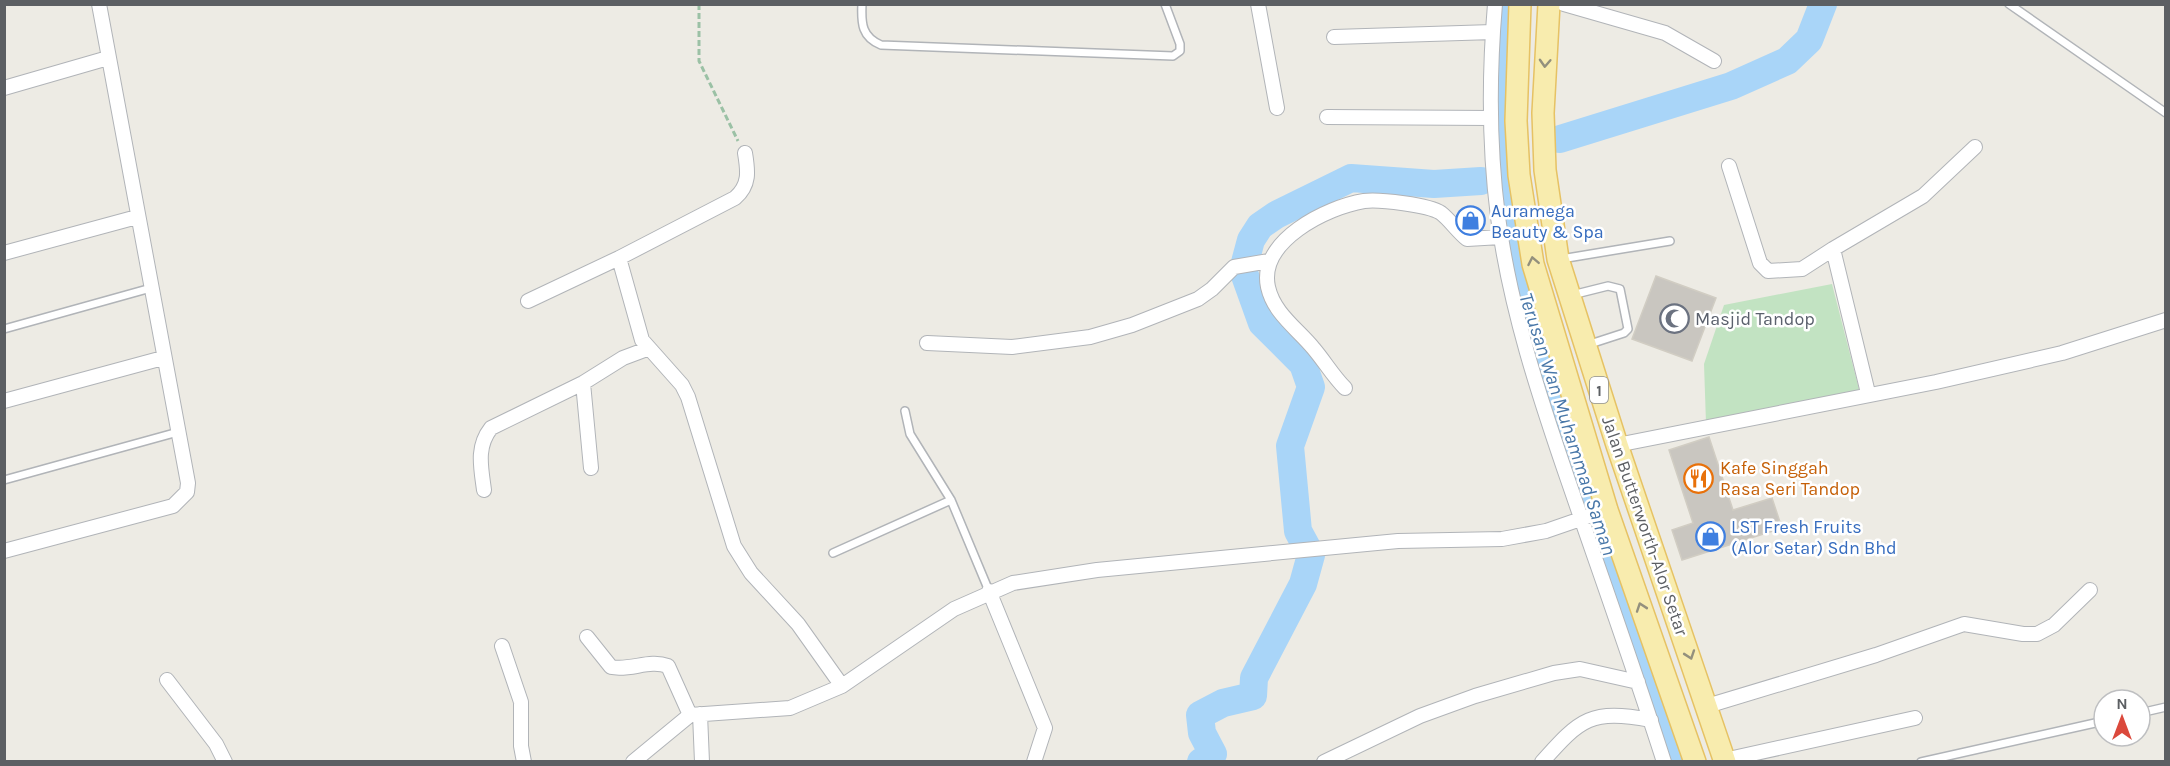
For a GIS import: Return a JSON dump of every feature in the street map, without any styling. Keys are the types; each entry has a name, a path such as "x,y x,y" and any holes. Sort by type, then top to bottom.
{"main road":[{"name":"Jalan Butterworth-Alor Setar","path":"1520,4 1516,121 1524,214 1541,298 1607,510 1695,762"},
{"name":"Jalan Butterworth-Alor Setar","path":"1549,4 1543,113 1545,170 1558,260 1617,445 1725,761"}],"street":[{"path":"4,551 173,506 187,492 188,483 99,4"},
{"path":"1258,4 1277,108"},
{"path":"1495,4 1491,118 1501,237 1526,351 1664,762"},
{"path":"1564,4 1665,33 1714,61"},
{"path":"1334,37 1493,32"},
{"path":"4,88 108,58"},
{"path":"1327,117 1491,118"},
{"path":"1729,166 1760,263 1768,272 1802,268 1923,196 1975,147"},
{"path":"528,301 619,258 743,191 748,171 745,153"},
{"path":"927,343 1012,347 1090,337 1132,325 1198,299 1212,289 1234,267 1267,261 1291,232 1347,205 1366,201 1416,206 1440,213 1467,240 1501,237"},
{"path":"4,252 137,217"},
{"path":"1833,249 1868,393"},
{"path":"619,258 636,327 647,349 674,375 688,397 728,531 742,562 798,624 842,686"},
{"path":"1267,261 1268,286 1277,307 1345,388"},
{"path":"1617,445 1868,393 1936,382 2062,354 2166,320"},
{"path":"484,490 481,449 483,438 491,428 583,382 623,358 647,349"},
{"path":"4,401 163,358"},
{"path":"583,382 591,468"},
{"path":"633,762 695,714 790,708 842,686 954,609 989,591 1013,583 1097,570 1398,541 1502,539 1546,531 1607,510"},
{"path":"1707,706 1876,656 1964,624 2023,634 2037,634 2054,625 2090,590"},
{"path":"989,591 1046,728 1034,762"},
{"path":"587,637 611,667 623,668 652,663 668,666 695,714 702,762"},
{"path":"502,646 521,702 524,762"},
{"path":"1324,762 1420,716 1475,696 1554,673 1580,669 1638,682"},
{"path":"167,680 216,744 225,762"},
{"path":"1542,762 1573,728 1585,720 1598,716 1624,715 1651,720"},
{"path":"1725,761 1915,718"}],"lane":[{"path":"862,4 864,33 869,40 881,45 1173,56 1180,51 1180,44 1166,4"},
{"path":"2009,4 2166,113"},
{"path":"1558,260 1670,241"},
{"path":"1570,296 1608,286 1620,289 1628,329 1624,333 1584,345"},
{"path":"4,329 150,288"},
{"path":"905,411 910,434 951,501 989,591"},
{"path":"4,480 178,432"},
{"path":"833,553 951,501"},
{"path":"1921,762 2092,724"}],"path":[{"path":"699,4 699,61 745,153"}],"green space":[{"path":"1832,284 1860,393 1706,423 1704,364 1724,305"}],"building":[{"name":"Auramega Beauty & Spa","path":"1475,208 1480,229 1470,230 1462,221 1459,211"},
{"name":"Masjid Tandop","path":"1656,276 1716,298 1692,361 1632,339"},
{"path":"1709,437 1733,510 1772,498 1782,528 1682,560 1672,530 1693,523 1669,450"}],"waterway":[{"name":"Terusan Wan Muhammad Saman","path":"1508,4 1503,111 1510,206 1527,311 1680,762"},
{"path":"1560,139 1731,86 1787,61 1809,40 1823,4"},
{"path":"1201,762 1213,754 1202,733 1200,715 1223,703 1253,696 1254,678 1303,584 1311,555 1298,531 1290,446 1311,387 1303,364 1262,323 1243,270 1251,240 1260,226 1276,215 1351,178 1434,184 1481,181"}],"place":[{"name":"Auramega Beauty & Spa","path":"1470,221"},
{"name":"Masjid Tandop","path":"1674,319"},
{"name":"Kafe Singgah Rasa Seri Tandop","path":"1699,478"},
{"name":"LST Fresh Fruits (Alor Setar) Sdn Bhd","path":"1710,537"}]}
